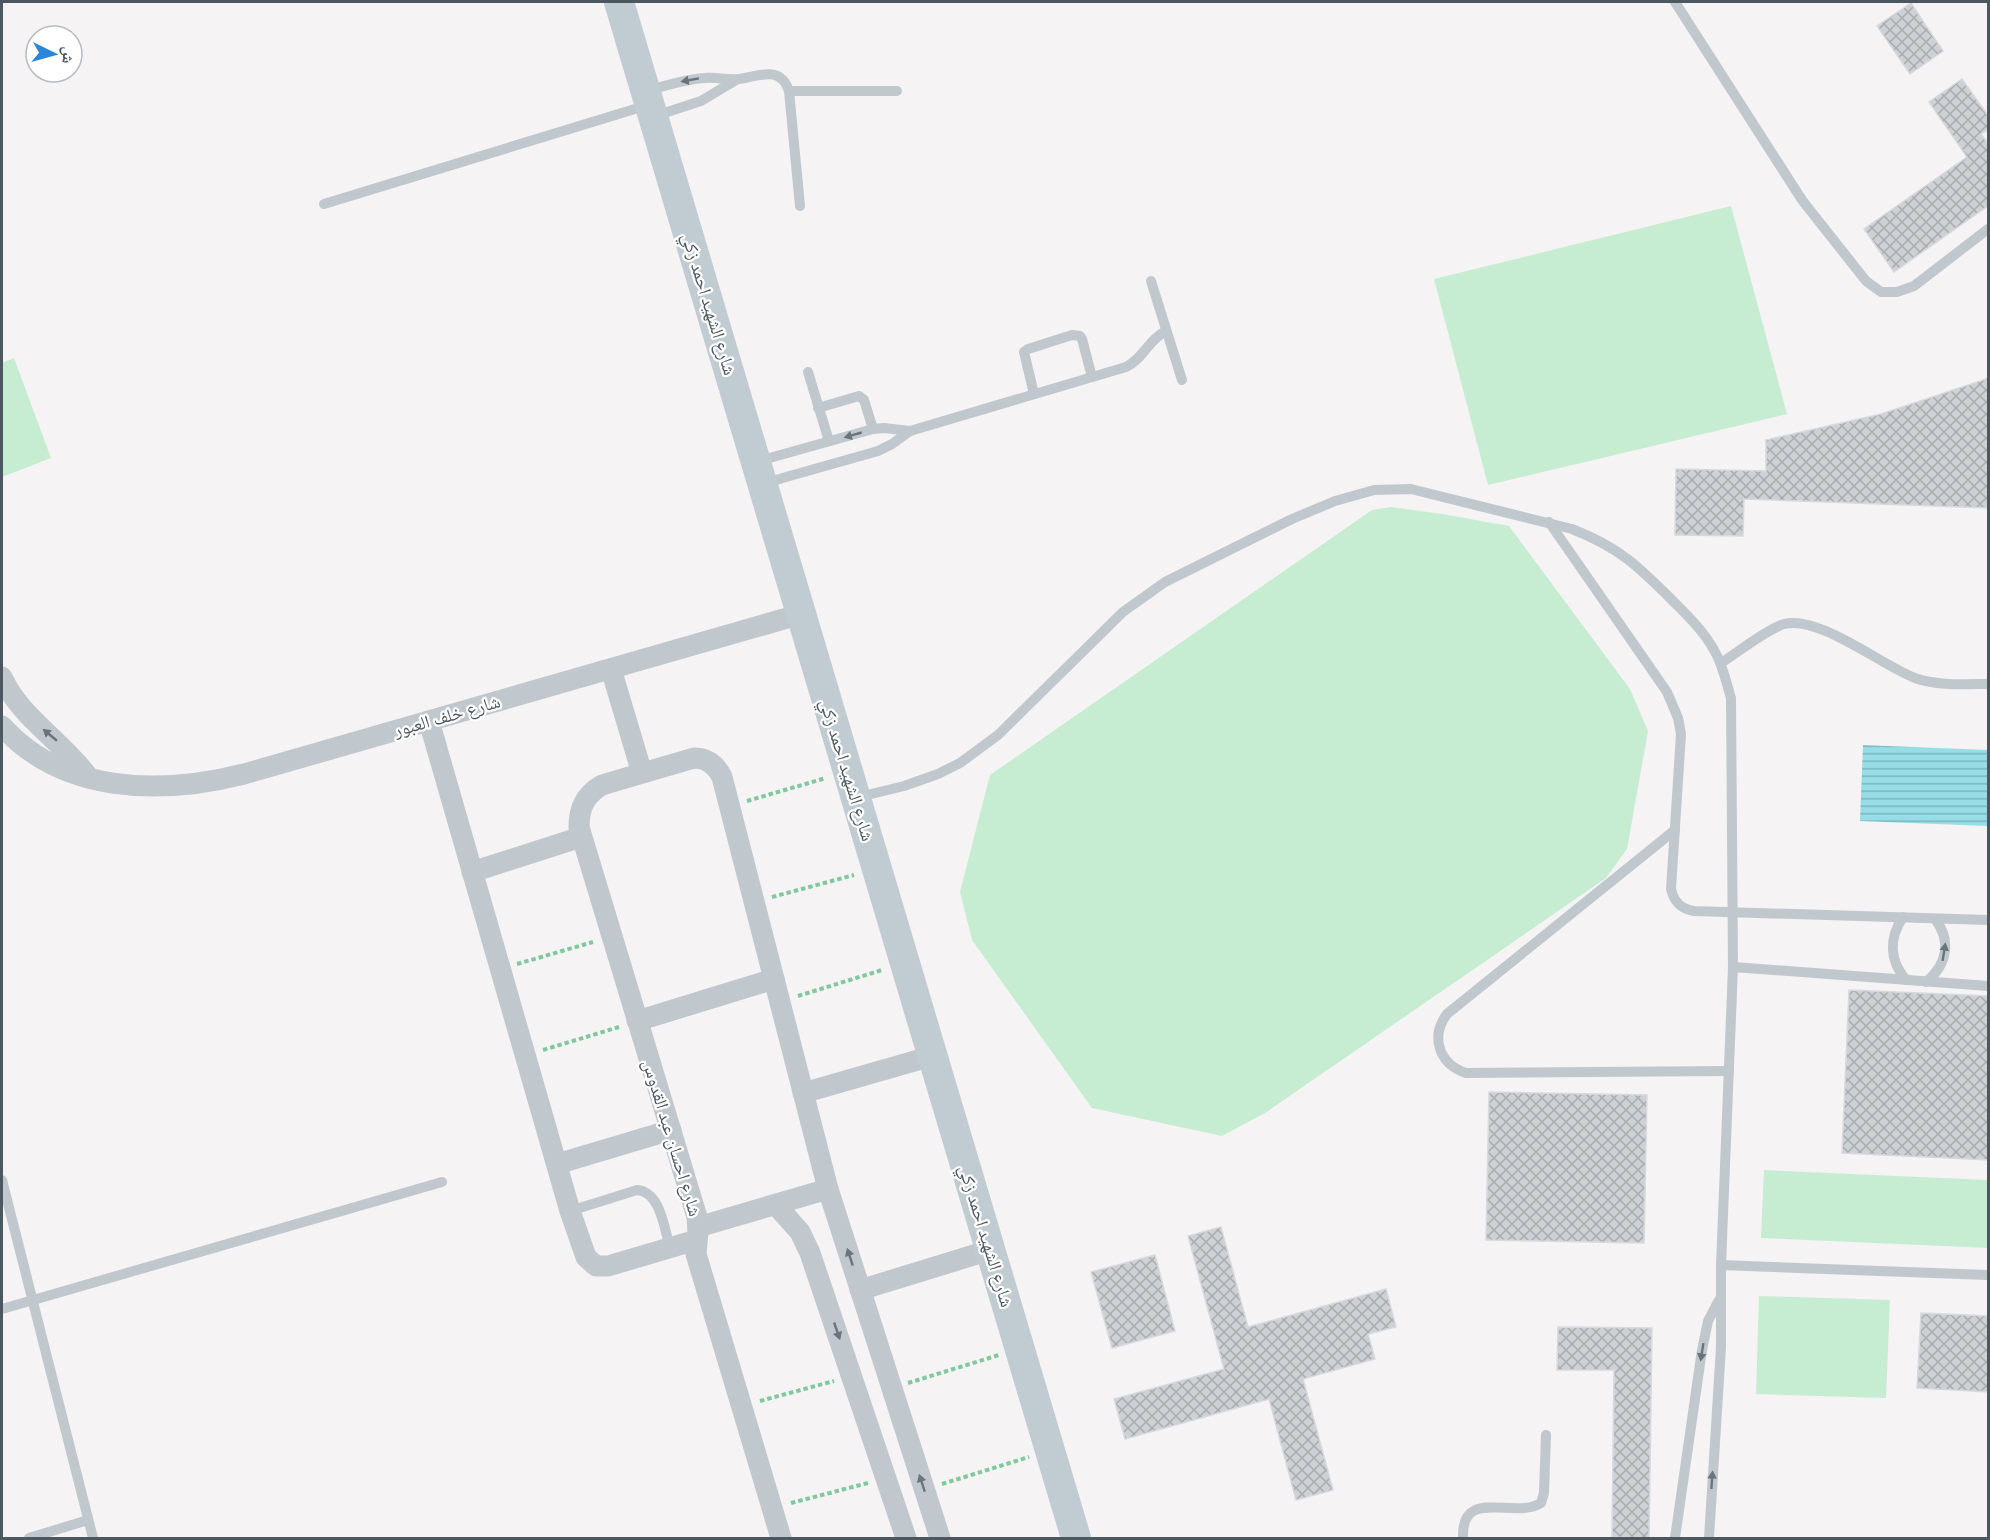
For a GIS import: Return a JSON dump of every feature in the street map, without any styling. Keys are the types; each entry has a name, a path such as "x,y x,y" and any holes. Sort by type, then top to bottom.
{"street":[{"name":"شارع الشهيد احمد زكي","path":"619,2 1076,1539"},
{"name":"شارع خلف العبور","path":"2,726 37,756 62,770 89,778 140,786 210,782 801,614"},
{"path":"611,669 642,773"},
{"path":"2,677 24,712 71,755 89,778"},
{"path":"429,721 570,1210 586,1257 596,1266 608,1266 670,1248 697,1234 776,1205 828,1190"},
{"name":"شارع احسان عبد القدوس","path":"781,1539 696,1254 697,1234 671,1130 581,837 579,817 586,798 593,790 602,785 694,758 708,761 718,770 828,1190 940,1539"},
{"path":"472,872 581,837"},
{"path":"637,1021 774,979"},
{"path":"803,1093 932,1056"},
{"path":"557,1164 671,1130"},
{"path":"776,1205 796,1227 810,1253 906,1539"},
{"path":"860,1290 990,1250"}],"lane":[{"path":"1675,2 1803,200 1866,281 1881,292 1897,292 1914,286 1989,229"},
{"path":"324,204 649,104 694,79 708,77 736,80 764,74 775,75 785,81 789,91 800,206"},
{"path":"649,104 701,101 736,80"},
{"path":"789,91 897,91"},
{"path":"1151,281 1182,380"},
{"path":"759,473 829,441 873,429 910,430 1131,364 1152,340 1166,331"},
{"path":"1034,394 1024,352 1072,335 1080,336 1082,339 1092,376"},
{"path":"808,372 829,441"},
{"path":"818,408 860,396 864,400 873,429"},
{"path":"759,473 878,451 892,444 910,430"},
{"path":"852,785 904,786 938,774 960,763 999,735 1123,612 1165,582 1292,519 1335,501 1374,490 1411,489 1549,522 1595,538 1617,550 1636,565 1694,622 1714,649 1721,663 1731,698 1733,967 1721,1265 1721,1347 1709,1539"},
{"path":"1549,522 1673,705 1681,734 1671,889 1677,903 1688,910 1989,920"},
{"path":"1721,663 1784,624 1805,624 1832,634 1892,668 1918,679 1956,684 1989,684"},
{"path":"1675,830 1447,1014 1438,1031 1439,1049 1449,1065 1466,1073 1729,1071"},
{"path":"1903,917 1892,944 1895,963 1906,980"},
{"path":"1926,982 1939,969 1946,952 1944,934 1935,919"},
{"path":"1733,967 1989,986"},
{"path":"2,1180 93,1539"},
{"path":"2,1309 442,1182"},
{"path":"570,1210 637,1190 642,1191 652,1196 655,1201 670,1248"},
{"path":"1721,1265 1989,1275"},
{"path":"1676,1539 1702,1350 1708,1321 1720,1297"},
{"path":"1463,1539 1464,1521 1477,1509 1532,1507 1540,1503 1544,1493 1546,1435"},
{"path":"29,1539 88,1520"}],"path":[{"path":"729,807 852,785"},
{"path":"754,903 877,868"},
{"path":"500,968 611,937"},
{"path":"780,1002 904,963"},
{"path":"526,1056 637,1021"},
{"path":"892,1388 1019,1348"},
{"path":"742,1406 852,1376"},
{"path":"924,1489 1050,1450"},
{"path":"772,1507 886,1479"}],"green space":[{"path":"1731,206 1787,414 1488,485 1434,279"},
{"path":"14,358 51,458 2,477 2,363"},
{"path":"1391,507 1509,526 1630,689 1648,731 1627,849 1606,878 1265,1113 1222,1136 1092,1108 972,940 960,892 990,775 1372,510"},
{"path":"1764,1170 1988,1180 1988,1248 1761,1238"},
{"path":"1759,1296 1890,1300 1886,1398 1756,1394"}],"water":[{"path":"1863,745 1988,750 1988,826 1860,821"}],"building":[{"path":"1911,3 1943,51 1910,74 1877,26"},
{"path":"1962,79 1989,117 1989,129 1981,134 1989,145 1989,205 1894,272 1864,229 1967,157 1929,102"},
{"path":"1989,378 1989,508 1744,499 1743,536 1675,535 1676,469 1766,471 1766,440 1881,414"},
{"path":"1849,990 1989,996 1989,1160 1842,1153"},
{"path":"1489,1092 1647,1095 1644,1243 1486,1240"},
{"path":"1221,1227 1248,1327 1386,1289 1396,1327 1368,1334 1375,1359 1303,1379 1333,1490 1296,1500 1269,1399 1125,1439 1114,1399 1224,1369 1188,1236"},
{"path":"1155,1255 1175,1331 1112,1348 1091,1272"},
{"path":"1921,1313 1989,1316 1989,1392 1917,1388"},
{"path":"1558,1327 1652,1328 1649,1538 1612,1537 1614,1370 1557,1370"}]}
